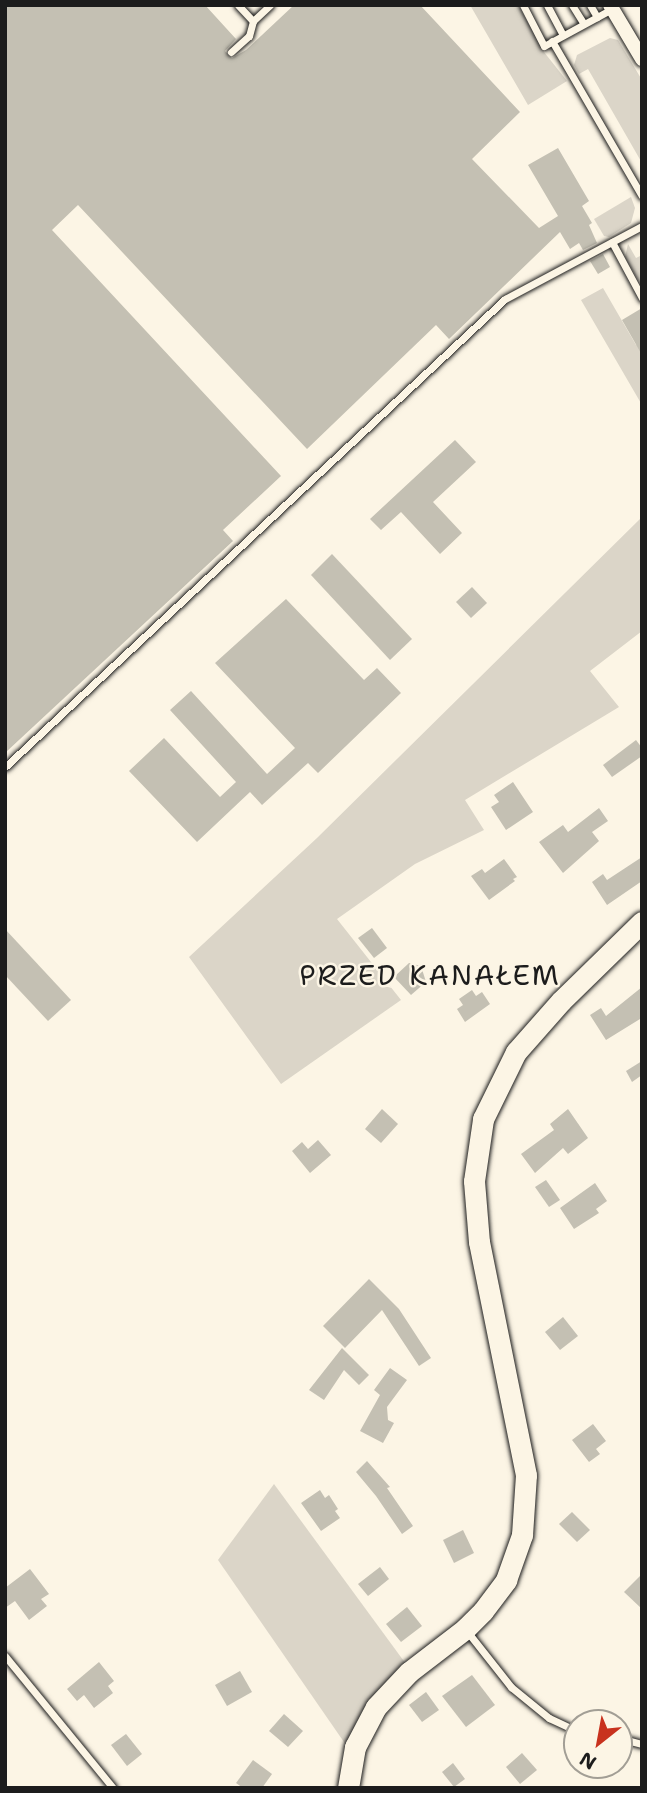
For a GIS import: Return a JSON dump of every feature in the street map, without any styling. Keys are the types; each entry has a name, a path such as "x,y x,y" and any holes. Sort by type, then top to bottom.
{"street":[{"path":"611,7 642,59"},
{"path":"348,1788 355,1747 376,1707 409,1672 465,1629 497,1594 512,1567 522,1535 527,1493 513,1402 479,1242 474,1181 483,1119 516,1052 561,1001 642,922"}],"lane":[{"path":"238,5 253,21"},
{"path":"231,52 249,36 253,21 270,5"},
{"path":"523,5 544,46 611,7"},
{"path":"547,5 564,35"},
{"path":"572,5 584,24"},
{"path":"590,5 597,17"},
{"path":"552,41 642,196"},
{"path":"5,766 505,299 642,226"},
{"path":"612,242 642,298"},
{"path":"465,1629 512,1687 550,1718 563,1724"},
{"path":"5,1657 113,1788"}],"shaded area":[{"path":"470,5 518,5 544,52 567,81 528,105"},
{"path":"610,38 618,40 642,80 642,163 588,69 579,74 574,65 577,55"},
{"path":"631,197 635,208 631,223 609,237 604,236 594,219"},
{"path":"628,244 636,258 642,255 642,287 625,257"},
{"path":"603,288 636,345 642,342 642,405 581,300"},
{"path":"642,517 642,631 590,671 619,707 465,800 484,830 415,864 337,919 401,1000 281,1084 189,957 317,838"},
{"path":"274,1484 406,1664 346,1745 218,1560"}],"building":[{"path":"5,5 205,5 236,39 225,51 232,58 246,50 294,5 420,5 520,112 472,159 539,228 558,216 528,165 558,148 589,201 582,206 592,223 589,225 597,243 583,250 579,243 570,249 560,232 449,339 436,325 307,449 78,205 52,230 281,476 223,530 233,541 5,753"},
{"path":"603,254 610,267 598,274 590,261"},
{"path":"642,308 642,355 622,320"},
{"path":"455,440 476,462 433,502 462,533 440,554 401,512 381,530 370,519"},
{"path":"332,554 412,639 390,660 311,575"},
{"path":"472,587 487,603 471,618 456,602"},
{"path":"286,599 364,680 377,668 401,693 318,773 308,763 262,805 250,792 197,842 129,771 164,738 220,797 236,782 170,710 191,691 267,774 295,748 215,663"},
{"path":"636,740 642,748 642,756 612,777 603,765"},
{"path":"513,782 533,812 506,830 491,807 499,802 494,795"},
{"path":"599,808 608,821 592,832 599,841 563,873 539,842 563,825 568,832"},
{"path":"642,857 642,881 607,905 592,882 603,874 607,880"},
{"path":"504,859 517,877 489,900 471,876 482,869 485,873"},
{"path":"372,928 387,948 374,958 358,938"},
{"path":"5,929 71,1000 48,1021 5,975"},
{"path":"409,963 421,966 426,982 411,995 394,977"},
{"path":"642,987 642,1021 640,1019 606,1040 590,1015 601,1008 606,1016"},
{"path":"472,990 476,996 482,992 490,1004 465,1022 457,1009 463,1005 459,999"},
{"path":"642,1061 642,1075 632,1082 626,1071"},
{"path":"382,1109 398,1124 381,1143 365,1129"},
{"path":"568,1109 588,1138 568,1154 563,1148 535,1173 521,1154 554,1130 550,1124"},
{"path":"318,1140 331,1155 310,1173 292,1151 302,1142 308,1149"},
{"path":"546,1180 560,1200 549,1207 535,1187"},
{"path":"595,1183 607,1201 596,1209 599,1213 574,1229 560,1208"},
{"path":"369,1279 399,1309 431,1358 419,1366 382,1310 345,1348 323,1326"},
{"path":"563,1317 578,1336 560,1350 545,1332"},
{"path":"342,1348 369,1375 359,1385 344,1370 324,1400 309,1390"},
{"path":"390,1368 407,1380 387,1407 388,1420 394,1423 383,1443 360,1431 380,1395 374,1390"},
{"path":"593,1424 606,1441 596,1449 600,1454 589,1462 572,1440"},
{"path":"367,1461 390,1487 387,1488 413,1526 402,1534 356,1472"},
{"path":"320,1490 325,1498 329,1495 340,1518 321,1531 301,1503"},
{"path":"572,1512 590,1530 577,1542 559,1524"},
{"path":"463,1530 474,1553 454,1563 443,1540"},
{"path":"380,1567 389,1579 368,1596 358,1584"},
{"path":"30,1569 49,1594 41,1599 47,1606 29,1620 15,1601 5,1608 5,1588"},
{"path":"642,1574 642,1609 624,1592"},
{"path":"407,1607 422,1626 401,1642 386,1624"},
{"path":"99,1662 114,1681 108,1686 113,1693 94,1708 84,1695 77,1701 67,1689"},
{"path":"240,1671 252,1692 227,1706 215,1685"},
{"path":"472,1675 495,1705 466,1727 442,1696"},
{"path":"426,1692 439,1710 422,1722 409,1705"},
{"path":"284,1714 303,1731 288,1747 269,1731"},
{"path":"126,1734 142,1754 127,1766 111,1745"},
{"path":"522,1753 537,1770 520,1784 506,1767"},
{"path":"253,1760 272,1774 262,1788 243,1788 236,1783"},
{"path":"453,1763 465,1779 454,1787 442,1772"}],"district":[{"name":"PRZED KANAŁEM","path":"430,975"}]}
